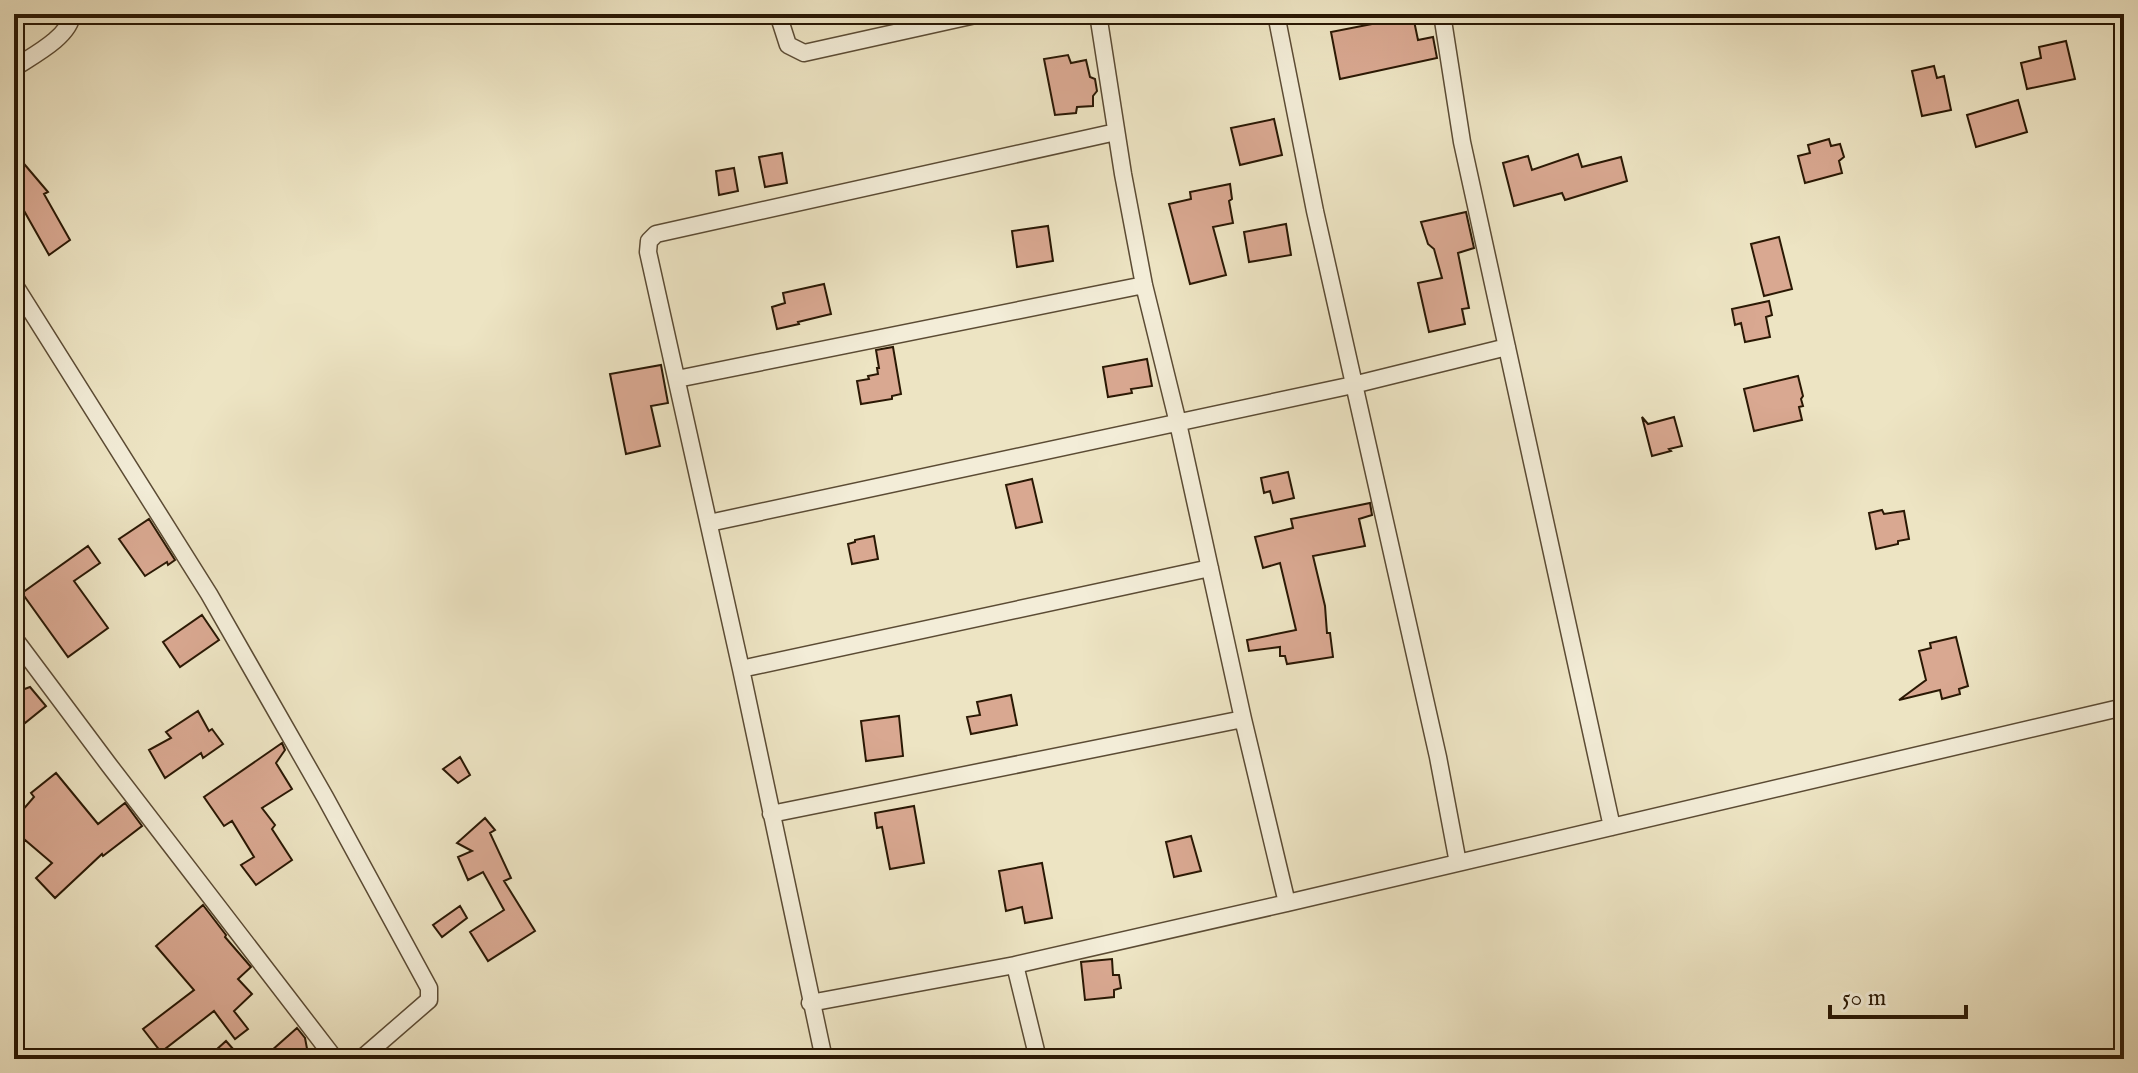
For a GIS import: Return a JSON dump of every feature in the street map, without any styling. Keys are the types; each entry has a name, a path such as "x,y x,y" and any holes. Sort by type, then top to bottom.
{"street":[{"path":"14,68 67,30 72,14"},
{"path":"778,14 788,45 804,53 947,18 980,14"},
{"path":"1098,14 1144,285 1287,903"},
{"path":"1276,14 1312,196 1438,757 1458,863"},
{"path":"1442,14 1462,142 1612,827"},
{"path":"824,1059 648,252 649,241 656,234 1116,132"},
{"path":"14,284 209,594 429,988 429,1000 361,1059"},
{"path":"677,379 1144,285"},
{"path":"709,523 1353,385 1507,347"},
{"path":"741,669 1210,568"},
{"path":"14,638 335,1059"},
{"path":"810,1003 1015,965 2124,707"},
{"path":"771,814 1243,719"},
{"path":"1015,965 1038,1059"}],"building":[{"path":"1413,16 1418,40 1433,37 1437,58 1340,79 1331,32"},
{"path":"2066,41 2075,79 2027,89 2021,63 2041,58 2039,47"},
{"path":"1068,55 1071,63 1086,60 1097,91 1093,96 1093,106 1077,107 1076,113 1055,115 1044,59"},
{"path":"1934,66 1937,78 1944,76 1951,110 1922,116 1912,71"},
{"path":"2018,100 2027,132 1976,147 1967,115"},
{"path":"1274,119 1282,155 1240,165 1231,128"},
{"path":"1829,139 1831,146 1840,144 1844,157 1839,161 1842,173 1805,183 1798,156 1810,153 1808,145"},
{"path":"14,152 48,192 44,194 70,240 49,255 23,209 14,215"},
{"path":"782,153 787,183 765,187 759,157"},
{"path":"1578,154 1582,167 1621,157 1627,181 1565,200 1562,193 1514,206 1503,163 1528,156 1532,170"},
{"path":"734,168 738,191 719,195 716,171"},
{"path":"1230,184 1233,223 1213,227 1226,275 1190,284 1169,204 1191,199 1190,192"},
{"path":"1466,212 1474,248 1458,253 1469,308 1462,309 1465,324 1429,332 1418,283 1442,278 1434,249 1428,244 1421,222"},
{"path":"1286,224 1291,255 1249,262 1244,232"},
{"path":"1048,226 1053,261 1017,267 1012,231"},
{"path":"1779,237 1792,289 1764,296 1751,244"},
{"path":"824,284 831,314 777,329 772,307 785,303 783,293"},
{"path":"1769,301 1772,315 1766,317 1770,337 1745,342 1741,323 1735,325 1732,309"},
{"path":"893,347 901,394 892,396 892,399 861,404 857,381 878,374 876,350"},
{"path":"1147,359 1152,386 1108,397 1103,367"},
{"path":"661,365 668,403 651,406 660,446 626,454 610,374"},
{"path":"1798,376 1803,396 1803,406 1799,407 1802,420 1754,431 1744,389"},
{"path":"1642,417 1648,424 1674,417 1682,446 1652,456"},
{"path":"1288,472 1294,498 1273,503 1270,491 1264,493 1261,478"},
{"path":"1032,479 1042,522 1016,528 1006,485"},
{"path":"1370,503 1372,515 1359,519 1365,546 1313,556 1333,657 1287,664 1285,656 1280,656 1280,647 1249,651 1247,640 1296,630 1280,563 1263,568 1255,537 1293,528 1291,519"},
{"path":"1882,510 1884,514 1904,511 1909,539 1876,549 1869,513"},
{"path":"149,519 175,560 145,576 119,539"},
{"path":"874,536 878,559 852,564 848,544"},
{"path":"88,546 100,563 74,581 108,628 68,657 22,593"},
{"path":"202,615 219,640 180,667 163,642"},
{"path":"1956,637 1968,686 1959,689 1960,694 1942,699 1940,690 1899,700 1926,680 1919,651 1931,648 1930,643"},
{"path":"30,687 46,706 25,723 14,709 14,702 21,696 19,691"},
{"path":"1011,695 1017,725 971,734 967,717 980,715 977,702"},
{"path":"198,711 209,731 212,729 223,744 203,758 201,753 165,778 149,750 171,738 166,732"},
{"path":"899,716 903,756 866,761 861,721"},
{"path":"282,743 285,750 276,763 292,789 262,808 275,825 272,829 292,860 256,885 241,865 254,857 232,821 224,826 204,797"},
{"path":"460,757 470,775 458,783 443,769"},
{"path":"56,773 98,824 125,803 142,826 102,854 55,898 36,878 52,863 25,840 14,854 14,820 34,797 31,793"},
{"path":"914,806 924,863 890,869 882,827 877,828 875,813"},
{"path":"485,818 495,830 490,833 511,878 504,881 535,931 488,961 470,932 504,910 483,872 468,880 458,857 472,851 457,843"},
{"path":"1191,836 1201,871 1174,877 1166,842"},
{"path":"1042,863 1052,918 1025,923 1022,907 1006,911 999,871"},
{"path":"203,905 251,967 238,979 252,994 234,1011 248,1029 235,1039 214,1011 161,1052 143,1029 194,990 156,946"},
{"path":"460,906 467,918 442,937 433,925"},
{"path":"1112,959 1113,975 1119,975 1121,988 1114,990 1114,997 1085,1000 1081,962"},
{"path":"297,1028 305,1038 309,1059 262,1059"},
{"path":"226,1041 242,1059 206,1059"}]}
